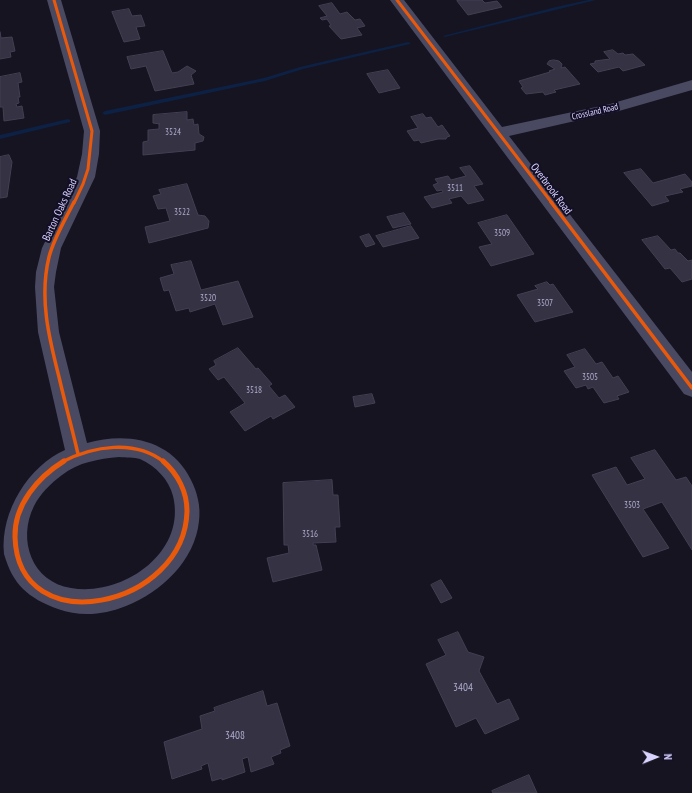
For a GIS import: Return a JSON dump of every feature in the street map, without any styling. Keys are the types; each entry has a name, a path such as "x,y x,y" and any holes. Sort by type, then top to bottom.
{"street":[{"name":"Barton Oaks Road","path":"54,0 92,131 92,149 81,190 58,232 49,257 45,280 44,303 48,331 78,454"},
{"name":"Overbrook Road","path":"397,0 692,388"},
{"name":"Crossland Road","path":"498,133 613,108 692,85"},
{"path":"118,447 141,450 162,460 178,476 187,498 188,516 182,541 167,564 147,582 123,595 95,602 66,600 43,590 25,574 16,555 14,533 20,507 35,484 55,466 78,454 99,448 118,447"}],"building":[{"path":"482,0 485,3 497,1 502,7 468,15 457,1"},
{"path":"332,3 340,14 347,12 355,20 360,19 365,26 357,28 362,35 341,39 329,26 331,25 327,19 322,20 320,18 327,16 319,6"},
{"path":"129,9 132,16 141,15 145,26 136,27 140,39 124,42 112,12"},
{"path":"0,32 1,38 12,37 15,51 10,52 11,57 0,59"},
{"path":"613,50 618,54 633,54 645,65 623,71 619,67 598,72 590,64 595,63 595,61 610,59 604,52"},
{"path":"163,51 172,73 178,72 187,66 196,71 191,75 194,84 155,91 146,66 131,69 127,57"},
{"path":"549,61 559,61 562,64 561,68 565,67 580,84 554,90 556,92 545,95 543,92 526,94 521,88 523,87 519,81 550,72 549,71 555,69 547,64"},
{"path":"388,70 400,88 379,93 367,74"},
{"path":"20,73 22,82 18,83 20,97 18,97 19,103 16,104 17,107 22,106 24,118 4,121 3,107 0,107 0,77"},
{"path":"187,112 187,120 193,119 194,125 198,124 199,134 204,137 203,141 195,143 195,150 143,155 143,142 148,141 148,130 159,129 160,124 153,123 153,115"},
{"path":"423,114 426,118 431,117 438,127 442,125 450,136 446,139 438,139 421,143 419,140 414,141 407,131 418,128 411,117"},
{"path":"9,155 12,162 7,197 0,198 0,157"},
{"path":"470,166 483,184 474,186 484,200 468,204 461,196 449,199 452,203 432,208 424,197 443,192 442,190 437,191 433,185 438,183 435,179 448,176 451,180 466,176 460,168"},
{"path":"641,169 653,183 685,174 692,182 692,186 680,189 683,192 665,196 669,201 652,206 624,173"},
{"path":"187,184 198,215 205,216 209,221 208,228 149,243 145,227 170,221 166,208 158,209 153,196 161,194 159,190"},
{"path":"404,213 411,224 393,228 387,217"},
{"path":"507,215 534,254 491,266 479,247 492,244 478,223"},
{"path":"411,226 419,238 383,247 376,236"},
{"path":"369,234 375,244 366,247 360,237"},
{"path":"658,236 671,250 675,249 688,261 692,260 692,279 682,282 670,268 665,269 642,240"},
{"path":"191,261 201,290 238,281 253,317 223,325 215,304 190,312 189,308 176,311 169,290 164,291 160,278 174,274 171,265"},
{"path":"547,282 550,285 553,284 573,312 535,322 517,295 538,289 535,286"},
{"path":"238,348 256,369 258,368 272,384 269,386 279,398 285,395 295,407 273,419 271,416 245,431 230,412 245,403 224,377 218,380 209,369 216,365 214,361"},
{"path":"585,349 596,364 602,362 613,378 618,376 629,392 617,396 619,399 604,403 593,387 588,389 586,385 576,388 564,371 575,367 567,355"},
{"path":"372,394 375,403 355,407 353,397"},
{"path":"655,450 676,480 686,477 692,486 692,550 662,502 643,509 669,548 643,557 592,475 616,467 627,485 645,479 631,458"},
{"path":"332,480 333,495 338,495 340,527 335,527 336,542 313,543 313,545 316,545 322,570 273,582 267,558 289,553 288,545 284,545 283,483"},
{"path":"441,580 452,598 441,603 431,585"},
{"path":"458,632 468,652 484,657 479,671 497,704 509,699 519,719 485,734 476,718 456,727 426,664 446,655 438,640"},
{"path":"263,691 267,706 277,703 290,746 280,750 281,753 271,757 274,764 251,772 248,757 242,759 245,772 222,780 222,778 212,781 208,763 201,766 202,769 172,779 164,742 202,729 200,716 215,711 214,708"},
{"path":"529,775 537,793 493,793 492,791"}],"waterway":[{"path":"445,36 594,0"},
{"path":"105,113 265,79 302,68 408,43"},
{"path":"0,137 68,121"}],"cycle path":[{"path":"54,0 92,131 91,154 86,177 52,248 46,272 45,287 46,317 55,362 78,454"},
{"path":"397,0 692,388"},
{"path":"119,447 142,450 155,456 172,469 183,488 187,505 187,521 183,537 165,566 138,588 123,595 110,599 81,602 67,600 48,593 33,582 22,569 16,552 15,535 18,517 25,500 44,475 63,462 95,450 119,447"}]}
